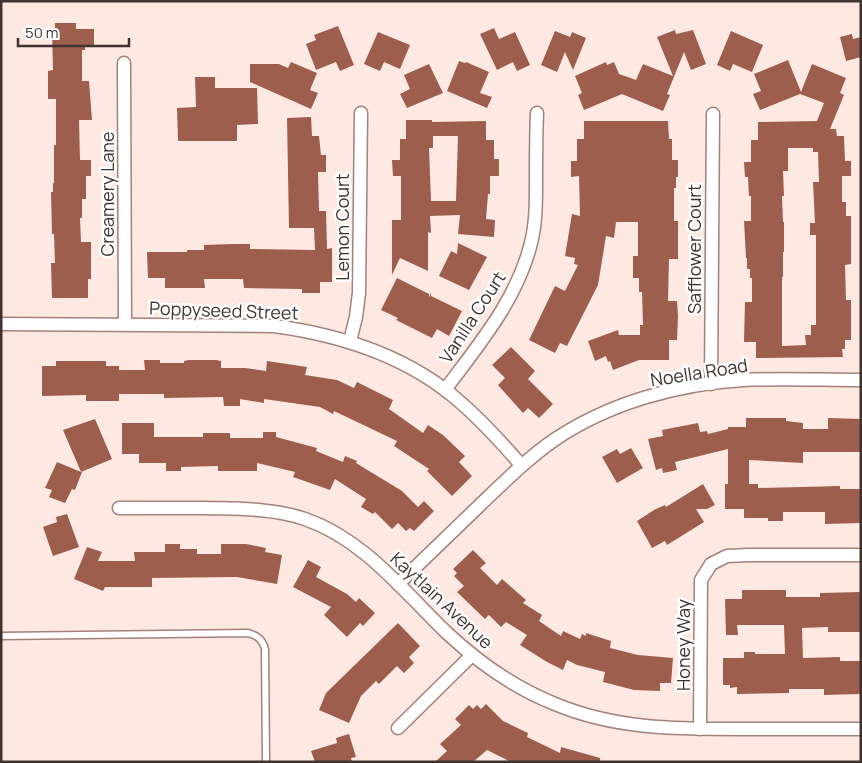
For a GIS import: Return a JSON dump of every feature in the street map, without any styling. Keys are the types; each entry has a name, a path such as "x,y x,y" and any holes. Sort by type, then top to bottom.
{"street":[{"name":"Creamery Lane","path":"124,63 125,324"},
{"name":"Lemon Court","path":"350,341 356,317 359,292 360,113"},
{"name":"Vanilla Court","path":"445,390 497,319 522,273 532,242 536,214 537,114"},
{"name":"Safflower Court","path":"711,384 712,114"},
{"name":"Poppyseed Street","path":"1,324 274,326 309,330 350,341 383,354 414,370 445,390 485,425 521,465"},
{"name":"Noella Road","path":"398,584 521,465 584,422 615,408 677,389 743,380 861,380"},
{"name":"Kaytlain Avenue","path":"119,508 250,509 278,512 305,519 328,529 350,541 370,556 447,633 498,674 555,704 589,716 623,724 658,728 861,729"},
{"name":"Honey Way","path":"700,729 701,580 711,564 728,556 861,554"},
{"path":"398,728 472,655"}],"lane":[{"path":"1,636 238,634 258,636 263,642 265,649 266,762"}],"building":[{"path":"55,23 76,23 76,29 94,29 94,46 85,46 85,50 82,50 82,81 89,81 92,120 79,120 80,160 91,160 91,176 86,176 86,199 82,199 82,218 80,218 81,242 91,242 91,279 88,279 88,298 52,298 51,263 55,263 51,192 53,192 54,183 56,99 48,99 48,71 53,70 52,29 55,29"},
{"path":"338,26 354,65 340,71 336,62 316,70 306,44 316,40 314,35"},
{"path":"494,28 499,39 515,32 530,65 517,71 513,62 497,70 480,34"},
{"path":"675,30 676,34 693,30 706,64 691,70 684,52 667,94 670,95 663,111 622,94 584,110 578,95 582,93 575,76 606,62 607,65 614,62 619,74 636,80 643,64 673,76 657,37"},
{"path":"555,31 570,37 572,32 586,38 573,70 565,52 557,72 541,65"},
{"path":"731,31 763,45 752,72 733,64 730,71 717,65"},
{"path":"378,32 410,45 400,69 384,62 380,71 364,64"},
{"path":"852,34 853,39 861,37 861,57 846,61 840,37"},
{"path":"788,60 801,92 812,64 846,78 840,93 844,95 830,129 836,129 837,136 844,136 845,161 851,161 851,176 842,176 842,202 846,202 846,216 851,216 851,264 845,265 846,300 851,300 851,340 845,340 845,349 842,349 843,357 756,358 756,342 744,342 745,302 752,302 752,278 750,278 750,269 747,269 744,221 751,221 751,196 749,196 748,177 745,177 744,162 751,162 751,140 758,140 758,122 817,121 824,103 800,94 760,110 753,94 761,91 754,74","holes":["788,148 813,148 813,152 818,152 819,182 813,182 815,223 810,223 810,235 816,235 816,325 811,325 811,335 805,335 806,345 782,346 783,171 788,171"]},
{"path":"459,61 489,72 480,93 492,97 487,108 447,91"},
{"path":"291,62 317,73 310,90 318,93 311,109 250,82 250,64 279,64 288,68"},
{"path":"429,64 443,93 407,108 400,94 410,89 404,75"},
{"path":"195,77 215,77 215,88 257,88 258,124 237,125 237,141 178,141 177,108 196,107"},
{"path":"311,117 312,136 319,136 321,155 326,155 326,172 318,172 319,211 326,211 327,249 332,248 332,282 320,282 320,293 302,293 302,289 244,288 243,279 204,279 205,288 165,288 165,278 148,278 147,252 187,252 187,250 204,250 204,245 232,244 250,244 250,249 315,250 314,228 289,228 287,118"},
{"path":"406,120 432,120 432,122 486,121 486,140 494,140 494,159 499,159 499,176 490,176 490,194 488,194 486,219 495,220 494,237 458,234 460,215 430,216 431,233 428,232 428,271 400,258 392,275 392,220 401,220 401,176 393,176 392,160 400,160 400,139 406,139","holes":["433,136 458,136 456,201 431,201 429,148 433,148"]},
{"path":"584,121 668,121 669,139 672,139 672,160 678,160 678,177 676,177 676,188 674,188 674,221 678,221 678,259 669,259 668,301 677,301 677,340 669,340 669,360 639,360 613,370 606,356 595,361 588,341 618,330 619,335 640,335 640,325 643,325 642,292 639,292 639,278 633,278 633,256 638,256 638,222 616,222 614,238 606,236 598,285 567,346 560,343 555,353 529,340 555,286 565,291 578,265 574,264 575,258 565,256 572,214 580,216 579,176 571,177 571,161 577,161 577,139 584,139"},
{"path":"458,243 487,257 469,290 439,276 451,251 457,254"},
{"path":"397,278 429,294 429,298 431,292 431,296 462,311 449,336 437,329 432,338 396,320 398,318 381,310"},
{"path":"511,347 535,371 528,379 553,404 539,418 528,408 523,413 498,385 505,378 492,365"},
{"path":"144,360 160,360 160,363 184,363 184,361 189,360 216,360 221,361 221,368 245,368 266,371 267,361 307,367 305,375 337,380 354,388 357,382 393,400 389,409 423,433 428,425 443,435 465,456 459,462 472,476 452,496 427,471 429,469 394,446 397,441 334,411 333,414 320,407 264,399 264,403 240,399 240,406 224,406 223,397 164,398 164,394 119,394 119,401 86,401 86,395 42,396 42,366 56,366 56,361 106,361 106,366 119,366 119,370 145,370"},
{"path":"746,418 786,418 786,421 803,423 803,429 828,429 828,418 861,419 861,452 803,452 803,463 749,460 749,484 758,484 758,488 840,486 840,489 861,489 861,523 825,524 825,512 783,512 783,521 768,521 768,518 744,518 744,509 725,509 725,484 728,484 728,449 675,462 677,470 663,473 662,468 656,470 648,439 663,436 662,430 698,423 700,432 707,431 708,434 728,429 728,427 746,427"},
{"path":"95,419 112,459 81,472 63,430"},
{"path":"122,423 154,423 154,437 203,437 203,433 230,433 230,438 263,438 263,432 276,432 276,437 317,448 316,451 343,462 345,456 357,461 356,463 402,491 418,507 424,501 434,511 414,531 410,528 406,531 398,523 392,529 375,512 373,514 361,507 366,499 335,479 330,490 293,477 295,472 257,463 257,471 218,471 218,466 181,467 181,471 166,471 166,463 139,463 139,454 122,454"},
{"path":"631,448 643,468 617,483 602,457 617,449 620,454"},
{"path":"57,462 82,472 75,490 72,489 65,503 49,497 52,490 45,488"},
{"path":"703,484 715,505 707,509 696,509 704,522 667,545 665,541 652,548 637,521 654,510 665,505 666,507"},
{"path":"67,514 79,547 53,556 43,527 57,522 56,517"},
{"path":"165,544 180,544 180,549 197,549 197,554 221,554 221,544 246,544 266,548 265,552 282,555 277,584 237,577 152,578 152,587 105,587 103,591 74,579 87,547 102,552 98,561 135,561 134,552 165,552"},
{"path":"473,550 486,563 480,568 497,585 502,579 526,600 523,603 542,615 539,621 561,636 563,631 580,639 582,634 586,636 586,633 611,641 610,648 638,655 673,658 671,683 660,683 660,691 634,690 603,682 605,672 577,665 567,660 563,670 520,645 527,635 506,622 501,627 489,615 485,619 457,592 464,586 454,576 457,573 453,569"},
{"path":"308,560 321,567 316,577 347,594 356,602 359,598 375,613 363,626 360,623 347,637 324,615 331,607 293,587"},
{"path":"742,590 786,590 786,597 820,597 820,593 861,592 861,632 828,632 828,627 802,628 803,658 840,657 840,661 861,661 861,694 824,695 824,689 789,689 789,693 737,694 737,687 730,688 730,685 723,685 723,658 744,658 744,652 785,654 784,625 737,625 738,635 726,635 725,599 742,599"},
{"path":"398,623 420,646 409,657 414,663 404,673 397,666 379,684 376,681 361,696 349,723 319,710 326,693"},
{"path":"486,704 503,721 528,733 527,737 560,753 561,747 600,758 600,762 511,762 487,750 473,762 435,762 447,751 440,744 461,725 455,719 469,705 473,709 477,705 481,709"},
{"path":"349,734 356,757 351,758 352,762 315,762 311,751 337,743 336,738"}]}
